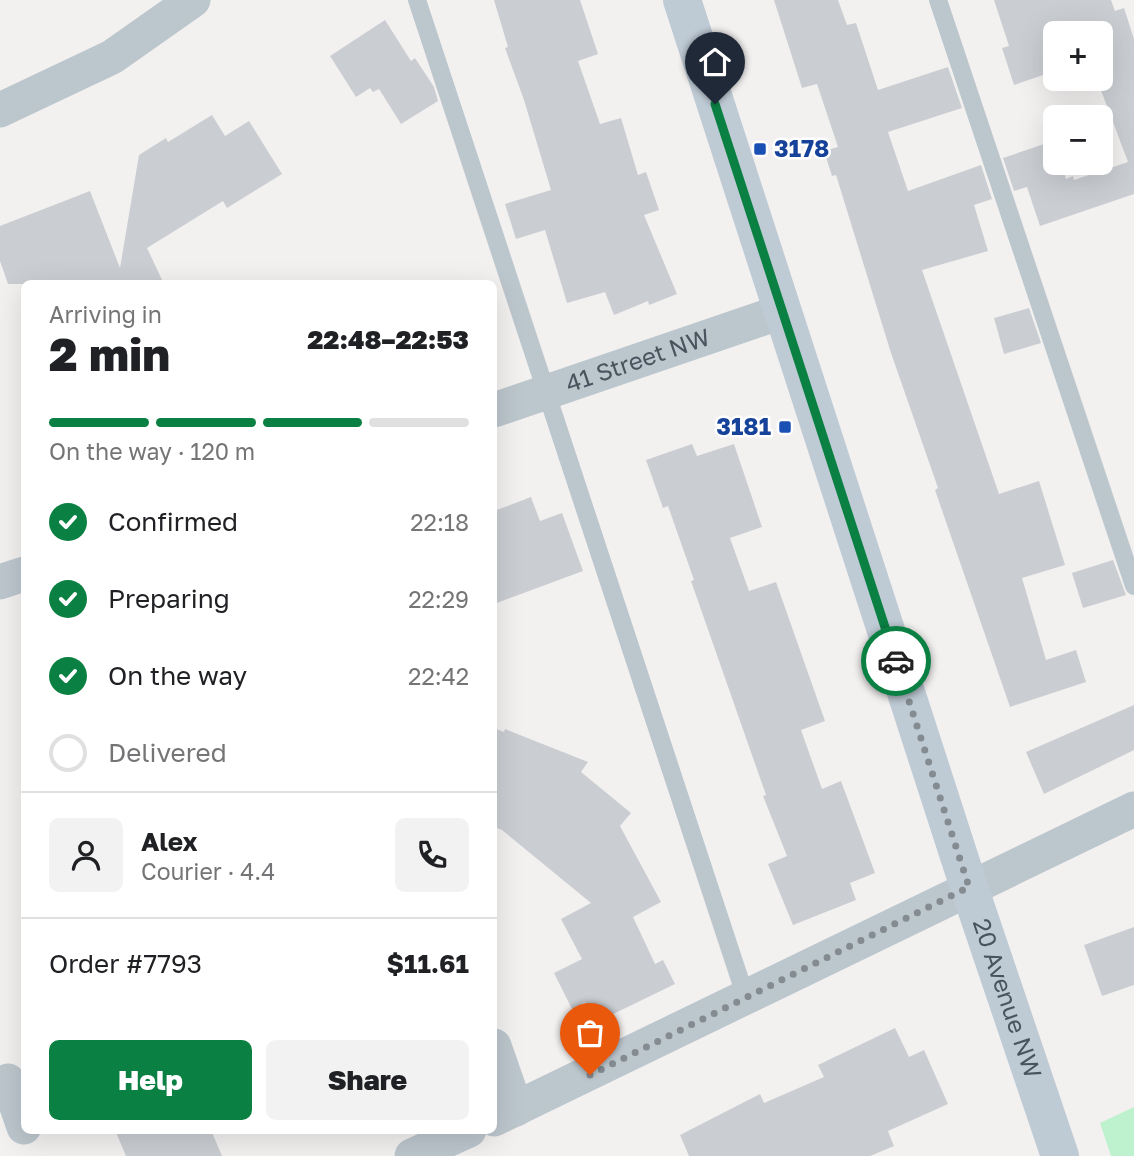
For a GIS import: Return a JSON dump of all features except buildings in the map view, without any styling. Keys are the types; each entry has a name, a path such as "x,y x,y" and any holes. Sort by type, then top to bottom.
{"street":[{"path":"0,110 112,57 193,0"},
{"name":"20 Avenue NW","path":"682,0 969,887 1060,1156"},
{"name":"41 Street NW","path":"497,409 781,312"},
{"path":"0,583 21,575"},
{"path":"497,1065 505,1114 1134,809"},
{"path":"8,1081 21,1118"},
{"path":"27,1134 34,1156"},
{"path":"412,1156 460,1134"}],"lane":[{"path":"417,0 544,392 746,998"},
{"path":"938,0 1134,586"}],"green space":[{"path":"1134,1107 1134,1156 1111,1156 1100,1123"}],"way so far":[{"path":"590,1075 969,887 896,661"}],"place":[{"name":"3178","path":"760,149"},
{"name":"3181","path":"785,427"}],"route":[{"path":"715,104 896,661"}]}
